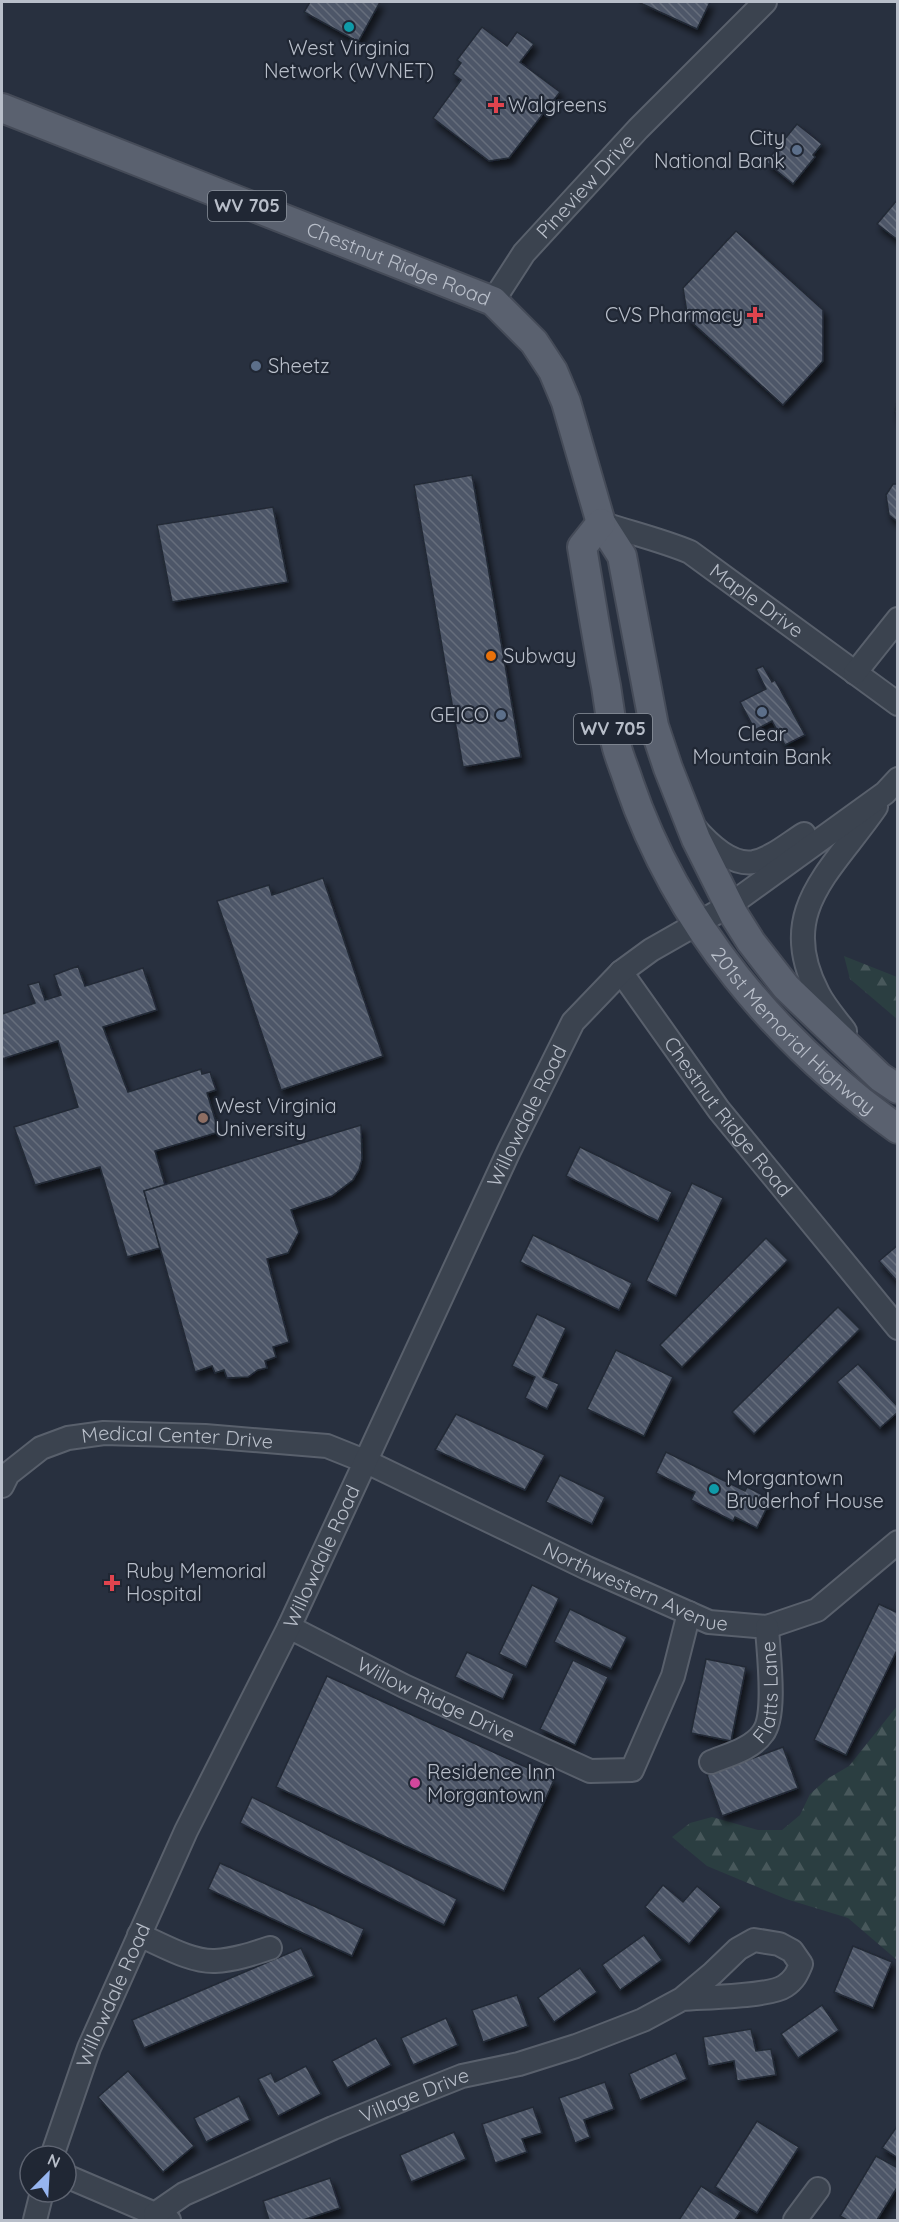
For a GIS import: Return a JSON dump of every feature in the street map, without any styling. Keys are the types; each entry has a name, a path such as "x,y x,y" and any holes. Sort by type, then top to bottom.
{"main road":[{"name":"Chestnut Ridge Road","path":"2,108 493,301 534,342 553,371 566,402 601,523 622,556 654,726 668,768 688,819 730,905"},
{"name":"WV 705","path":"601,523 582,547 616,745 643,823 669,876 698,925"},
{"name":"201st Memorial Highway","path":"730,905 751,942 786,987 889,1083"},
{"name":"201st Memorial Highway","path":"698,925 745,988 783,1029 833,1078 897,1129"}],"street":[{"name":"Pineview Drive","path":"493,301 532,244 638,129 765,2"},
{"name":"Maple Drive","path":"601,523 690,552 897,704"},
{"path":"855,673 897,619"},
{"path":"688,819 704,838 722,852 737,860 752,862 774,854 841,812 891,786"},
{"path":"621,972 651,950 730,905 891,786"},
{"path":"889,1083 819,995 805,964 801,938 809,900 891,786"},
{"name":"Chestnut Ridge Road","path":"621,972 719,1110 897,1328"},
{"name":"Willowdale Road","path":"56,2144 89,2048 186,1831 289,1627 509,1151 573,1022 621,972"},
{"name":"Medical Center Drive","path":"2,1486 8,1474 41,1448 69,1438 104,1433 292,1442 327,1446 367,1462"},
{"name":"Northwestern Avenue","path":"367,1462 587,1568 709,1622 767,1627 818,1610 897,1542"},
{"name":"Willow Ridge Drive","path":"289,1627 404,1686 590,1771 632,1770 673,1676 689,1613"},
{"name":"Flatts Lane","path":"711,1762 749,1746 764,1732 771,1707 767,1627"},
{"path":"139,1935 192,1957 212,1961 237,1958 270,1948"},
{"name":"Village Drive","path":"162,2217 184,2194 394,2103 462,2076 519,2064 576,2046 643,2020 682,1999"},
{"path":"78,2181 162,2217"},
{"path":"795,2220 819,2189"},
{"path":"35,2220 39,2204"}],"green space":[{"path":"844,956 897,977 897,1019 850,979"},
{"path":"897,1706 897,1960 848,1918 786,1899 707,1866 672,1837 690,1823 712,1817 758,1830 782,1830 800,1815 810,1794 827,1779 849,1766"}],"building":[{"name":"West Virginia Network (WVNET)","path":"310,2 380,2 358,42 304,12"},
{"path":"638,2 710,2 697,29"},
{"name":"Walgreens","path":"482,27 507,46 517,32 534,44 520,62 560,92 509,158 489,161 433,118 461,80 453,74 461,63 457,60"},
{"name":"City National Bank","path":"797,124 822,144 813,155 815,157 793,184 766,162"},
{"path":"898,199 898,240 877,224"},
{"name":"CVS Pharmacy","path":"736,231 823,310 823,361 783,405 688,319 683,288"},
{"path":"898,397 898,421 895,412"},
{"path":"472,475 521,757 463,767 414,485"},
{"path":"893,484 898,484 898,522 889,515 886,495"},
{"path":"273,507 288,582 172,602 157,525"},
{"path":"763,666 772,682 775,680 805,735 785,745 772,721 755,730 740,702 766,689 756,669"},
{"path":"323,878 383,1056 281,1090 217,901 269,885 272,895"},
{"path":"78,966 85,986 143,968 157,1010 103,1027 128,1092 201,1069 202,1074 210,1072 216,1090 207,1093 219,1132 155,1151 165,1185 144,1191 160,1248 127,1257 100,1167 35,1185 14,1127 78,1107 58,1041 2,1059 2,1014 35,1003 28,985 39,982 45,1000 61,995 54,975"},
{"path":"361,1125 362,1159 353,1180 332,1196 291,1210 299,1232 288,1253 267,1259 289,1342 273,1347 276,1357 265,1361 267,1368 258,1370 248,1377 227,1378 224,1370 215,1373 212,1366 195,1372 144,1191"},
{"path":"580,1147 672,1192 658,1221 566,1176"},
{"path":"692,1183 723,1198 676,1296 646,1281"},
{"path":"533,1235 632,1283 619,1310 520,1262"},
{"path":"766,1238 788,1260 682,1367 660,1345"},
{"path":"898,1245 898,1282 879,1261"},
{"path":"838,1307 860,1329 754,1434 732,1412"},
{"path":"537,1314 566,1328 543,1377 559,1384 547,1409 525,1398 535,1377 512,1366"},
{"path":"616,1350 673,1377 644,1436 587,1409"},
{"path":"858,1364 898,1407 898,1412 880,1428 837,1382"},
{"path":"456,1414 545,1455 525,1490 435,1450"},
{"name":"Morgantown Bruderhof House","path":"666,1452 745,1491 747,1487 771,1499 757,1528 735,1517 733,1521 691,1500 695,1492 656,1473"},
{"path":"560,1475 605,1497 592,1524 546,1502"},
{"path":"532,1585 559,1598 526,1667 499,1654"},
{"path":"879,1604 898,1613 898,1648 846,1755 814,1740"},
{"path":"570,1609 627,1637 611,1669 554,1642"},
{"path":"467,1652 514,1674 503,1699 455,1677"},
{"path":"706,1659 746,1667 731,1741 691,1733"},
{"path":"573,1660 608,1677 575,1745 540,1729"},
{"name":"Residence Inn Morgantown","path":"327,1676 554,1780 504,1891 276,1787"},
{"path":"783,1747 798,1788 722,1816 707,1775"},
{"path":"252,1797 457,1899 444,1925 240,1823"},
{"path":"220,1863 364,1929 352,1956 208,1889"},
{"path":"663,1885 683,1902 697,1886 721,1907 689,1944 645,1907"},
{"path":"644,1935 662,1960 620,1990 602,1965"},
{"path":"853,1946 892,1962 873,2008 834,1992"},
{"path":"301,1948 314,1976 144,2048 132,2020"},
{"path":"580,1968 597,1992 554,2022 538,1998"},
{"path":"517,1995 528,2026 483,2042 472,2010"},
{"path":"822,2005 839,2030 798,2058 781,2034"},
{"path":"446,2018 458,2045 413,2065 401,2038"},
{"path":"751,2029 756,2051 771,2049 776,2075 737,2081 734,2061 708,2066 703,2037"},
{"path":"376,2038 391,2065 347,2088 332,2061"},
{"path":"676,2053 687,2079 640,2100 629,2074"},
{"path":"306,2066 321,2094 278,2116 258,2079 271,2073 275,2082"},
{"path":"128,2071 194,2146 163,2172 98,2097"},
{"path":"605,2082 614,2109 584,2120 590,2137 575,2143 559,2098"},
{"path":"239,2096 250,2120 206,2142 194,2118"},
{"path":"533,2107 542,2133 522,2139 527,2152 495,2163 482,2124"},
{"path":"757,2121 799,2147 757,2213 715,2187"},
{"path":"898,2125 898,2158 882,2148"},
{"path":"454,2132 466,2159 411,2182 400,2155"},
{"path":"876,2156 898,2168 898,2186 877,2220 847,2220 840,2216"},
{"path":"330,2178 340,2208 303,2220 269,2220 263,2201"},
{"path":"701,2186 741,2211 735,2220 679,2220"}],"place":[{"name":"West Virginia Network (WVNET)","path":"349,27"},
{"name":"Walgreens","path":"496,105"},
{"name":"City National Bank","path":"797,150"},
{"name":"CVS Pharmacy","path":"755,315"},
{"name":"Sheetz","path":"256,366"},
{"name":"Subway","path":"491,656"},
{"name":"Clear Mountain Bank","path":"762,712"},
{"name":"GEICO","path":"501,715"},
{"name":"West Virginia University","path":"203,1118"},
{"name":"Morgantown Bruderhof House","path":"714,1489"},
{"name":"Ruby Memorial Hospital","path":"112,1583"},
{"name":"Residence Inn Morgantown","path":"415,1783"}]}
